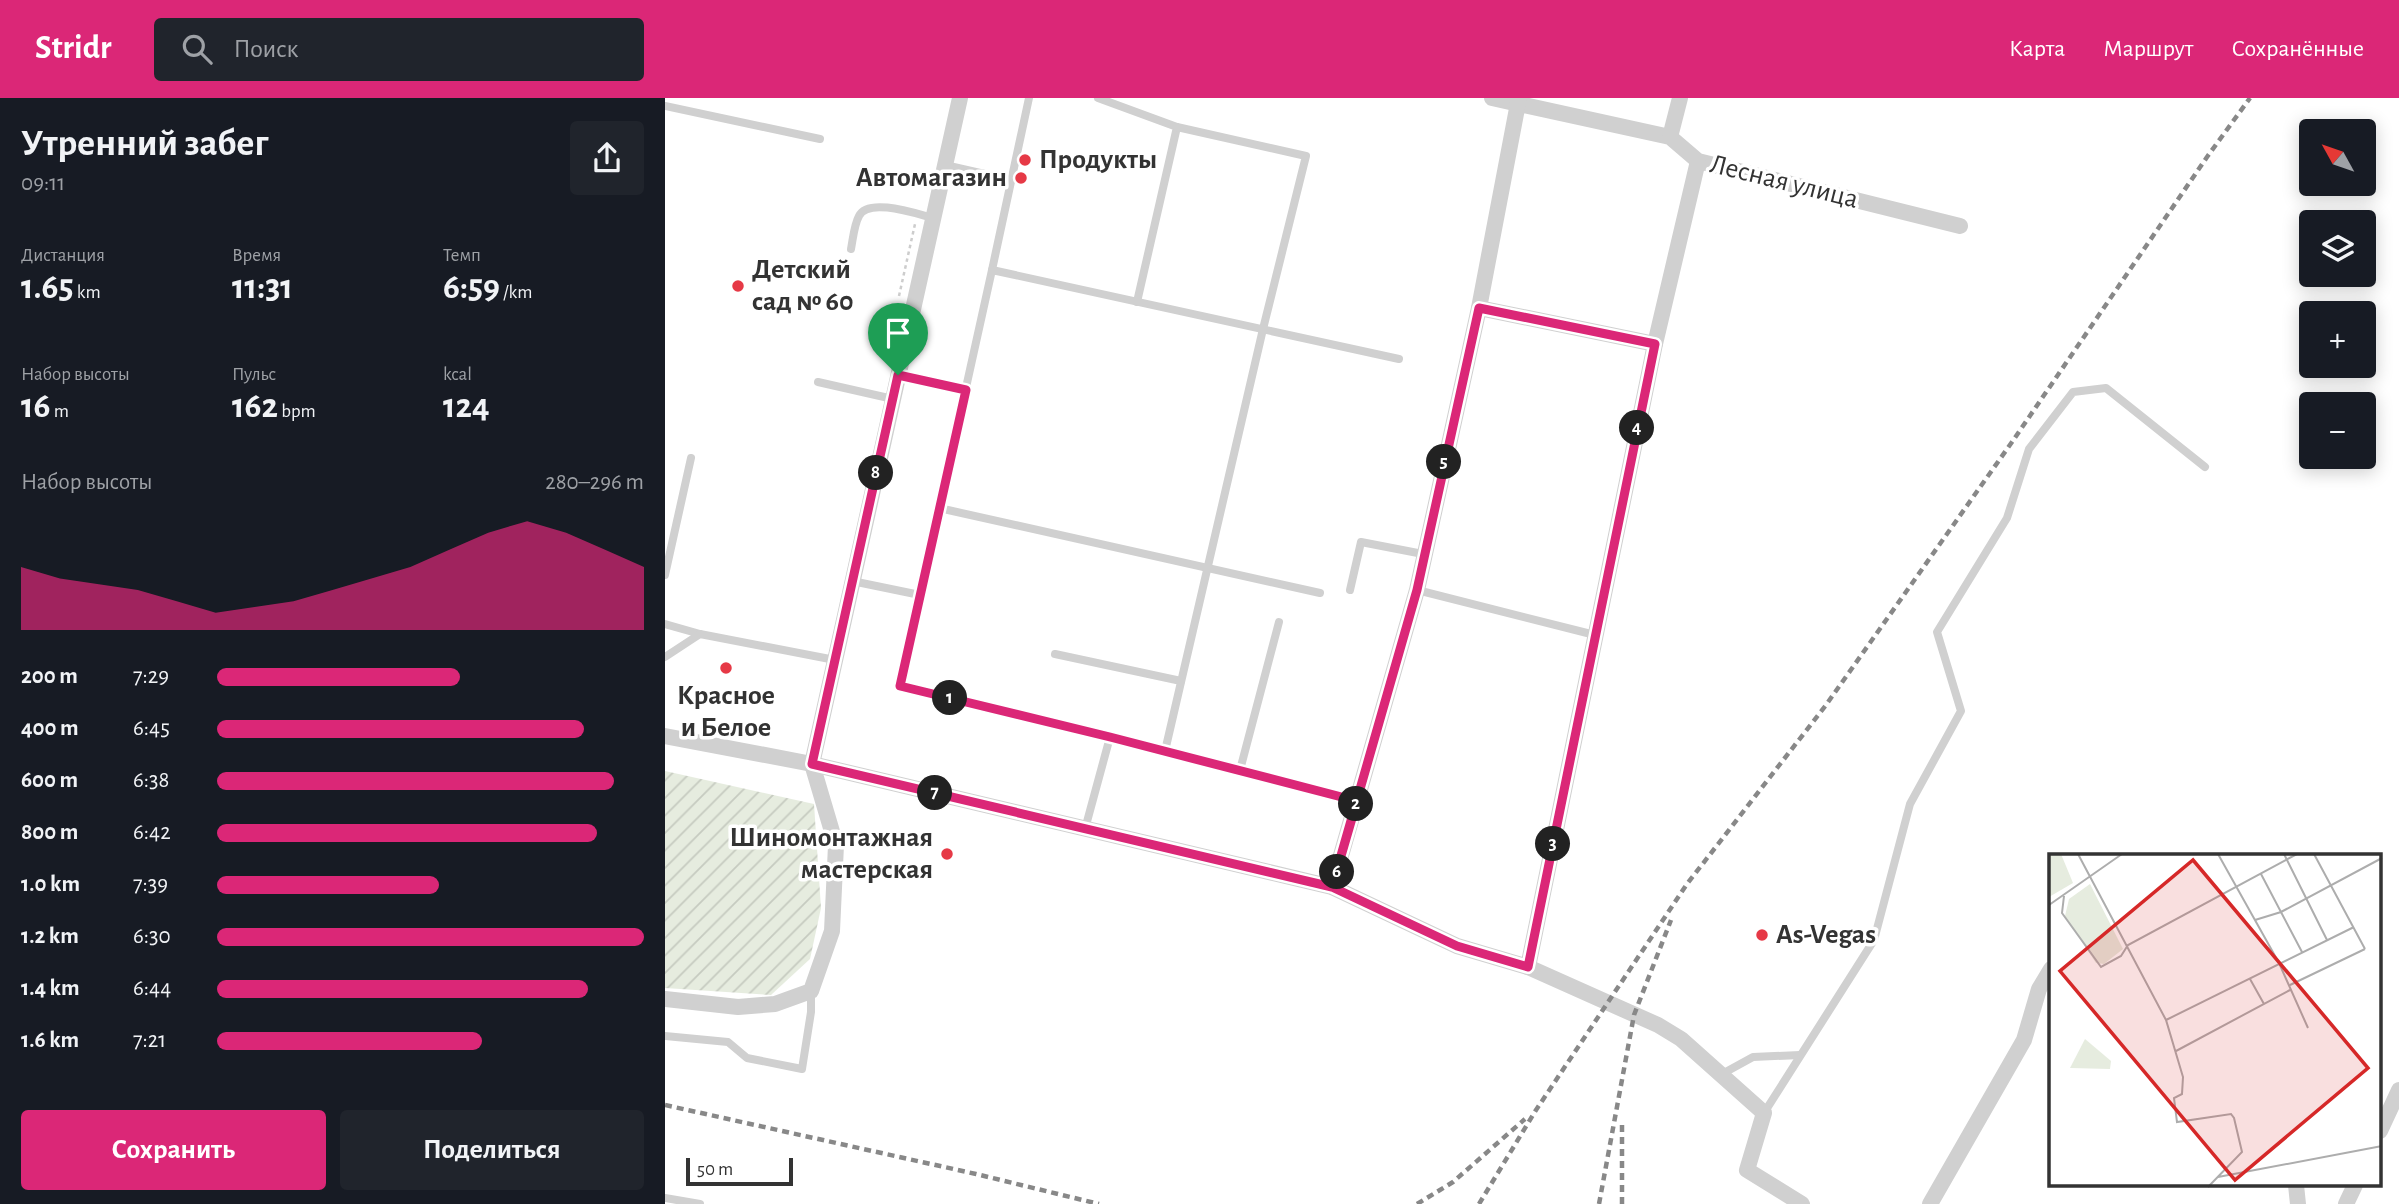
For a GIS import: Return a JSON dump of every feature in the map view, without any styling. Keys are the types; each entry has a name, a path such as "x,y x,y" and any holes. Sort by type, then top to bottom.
{"street":[{"path":"665,999 738,1007 775,1004 811,991 832,931 836,845 812,764 960,98"},
{"name":"Лесная улица","path":"1492,98 1518,101 1670,137 1698,161 1960,226"},
{"path":"1670,137 1680,98"},
{"path":"1332,887 1417,590 1479,308 1518,101"},
{"path":"1528,967 1655,344 1698,161"},
{"path":"1479,308 1655,344"},
{"path":"665,736 812,764 1332,887 1457,946 1528,967 1658,1025 1681,1039 1764,1113 1747,1170 1803,1204"},
{"path":"1930,1204 2024,1040 2039,989 2049,972"},
{"path":"2381,1129 2399,1090"},
{"path":"2296,1186 2298,1204"},
{"path":"2346,1204 2355,1186"}],"lane":[{"path":"1029,98 900,686 1357,801"},
{"path":"1098,98 1177,127 1306,156 1165,751"},
{"path":"665,106 820,139"},
{"path":"1137,302 1177,127"},
{"path":"945,165 1011,180"},
{"path":"851,249 863,210 878,206 933,218"},
{"path":"992,270 1399,359"},
{"path":"898,375 966,390"},
{"path":"818,382 893,399"},
{"path":"1764,1113 1874,940 1910,804 1961,711 1937,632 2007,518 2029,449 2073,392 2106,388 2205,467"},
{"path":"665,575 691,458"},
{"path":"939,508 1320,593"},
{"path":"1350,590 1361,541 1423,554"},
{"path":"852,581 920,595"},
{"path":"1417,590 1595,635"},
{"path":"1240,770 1279,622"},
{"path":"665,624 700,634 835,660"},
{"path":"665,657 700,634"},
{"path":"1055,654 1181,681"},
{"path":"1086,829 1110,737"},
{"path":"665,1036 728,1042 747,1058 802,1069 811,1012 811,991"},
{"path":"1721,1074 1753,1057 1800,1055"},
{"path":"665,1198 700,1204"}],"shaded area":[{"path":"665,771 814,804 821,908 810,959 771,995 665,988"}],"railway":[{"path":"1479,1204 1536,1110 1687,884 1826,705 2250,98"},
{"path":"1599,1204 1634,1015 1671,920"},
{"path":"665,1105 1099,1204"},
{"path":"1417,1204 1453,1182 1525,1119"},
{"path":"1622,1120 1622,1204"}],"place":[{"name":"Продукты","path":"1025,160"},
{"name":"Автомагазин","path":"1021,178"},
{"name":"Детский сад № 60","path":"738,286"},
{"name":"Красное и Белое","path":"726,668"},
{"name":"Шиномонтажная мастерская","path":"947,854"},
{"name":"As-Vegas","path":"1762,935"}],"route":[{"path":"898,375 812,764 1332,887 1357,801 1417,590 1479,308 1655,344 1528,967 1457,946 1332,887 1357,801 900,686 966,390 898,375"}]}
